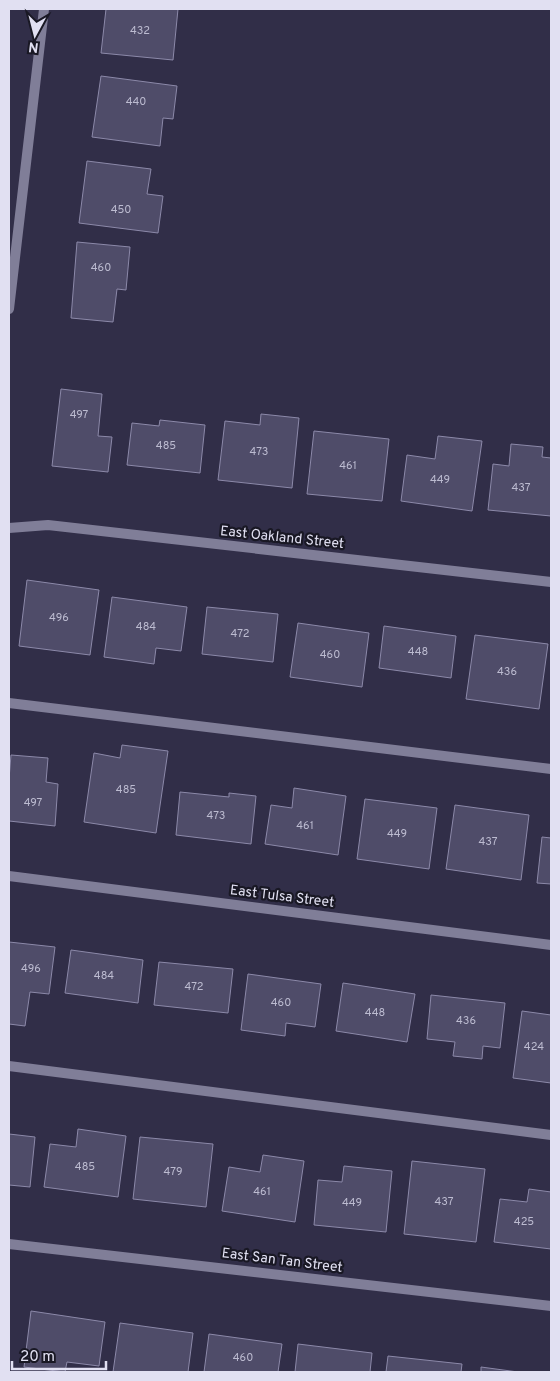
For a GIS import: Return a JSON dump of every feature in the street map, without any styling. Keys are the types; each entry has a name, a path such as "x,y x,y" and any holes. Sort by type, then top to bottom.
{"street":[{"path":"9,309 44,9"},
{"name":"East Oakland Street","path":"9,528 48,526 551,582"},
{"path":"9,703 551,769"},
{"name":"East Tulsa Street","path":"9,876 551,945"},
{"path":"9,1066 551,1135"},
{"name":"East San Tan Street","path":"9,1244 551,1306"}],"building":[{"path":"106,9 178,9 173,60 101,53"},
{"path":"101,76 177,86 173,119 163,118 160,146 92,137"},
{"path":"87,161 151,169 147,194 163,196 158,233 79,223"},
{"path":"77,242 130,247 126,290 117,289 113,322 71,318"},
{"path":"61,389 102,394 98,436 112,437 108,472 52,466"},
{"path":"261,414 299,418 292,488 218,480 225,421 260,425"},
{"path":"160,420 205,425 200,473 127,465 132,423 159,426"},
{"path":"314,431 389,439 382,501 307,494"},
{"path":"438,436 482,441 472,511 401,501 407,455 435,459"},
{"path":"511,444 543,447 542,457 551,458 551,516 488,510 493,464 509,466"},
{"path":"27,580 99,590 90,655 19,646"},
{"path":"112,597 187,607 181,651 156,648 154,664 104,657"},
{"path":"207,607 278,614 273,662 202,654"},
{"path":"298,623 369,633 362,687 290,677"},
{"path":"384,626 456,636 451,678 379,668"},
{"path":"475,635 548,644 539,709 466,699"},
{"path":"122,745 168,751 156,833 84,822 94,753 120,758"},
{"path":"11,755 48,758 46,782 58,784 55,826 9,821"},
{"path":"294,788 346,796 338,855 265,844 271,805 292,808"},
{"path":"180,792 229,797 229,793 256,796 251,844 176,835"},
{"path":"365,799 437,808 429,869 357,859"},
{"path":"455,805 529,815 521,880 446,869"},
{"path":"542,837 551,838 551,884 537,883"},
{"path":"9,942 55,947 49,994 30,992 25,1026 9,1024"},
{"path":"71,950 143,960 138,1003 65,993"},
{"path":"159,962 233,969 228,1013 154,1005"},
{"path":"248,974 321,984 315,1027 286,1023 285,1036 241,1030"},
{"path":"343,983 415,994 407,1042 336,1031"},
{"path":"431,995 505,1003 500,1048 483,1046 482,1059 453,1056 455,1042 427,1039"},
{"path":"522,1011 551,1015 551,1083 513,1078"},
{"path":"78,1129 126,1136 118,1197 44,1187 50,1144 76,1147"},
{"path":"9,1134 35,1137 30,1187 9,1185"},
{"path":"140,1137 213,1144 206,1207 133,1199"},
{"path":"263,1155 304,1161 295,1222 222,1211 229,1167 260,1172"},
{"path":"412,1161 485,1169 476,1242 404,1234"},
{"path":"344,1166 392,1171 386,1232 314,1225 318,1180 342,1182"},
{"path":"529,1189 551,1192 551,1249 494,1242 500,1199 527,1202"},
{"path":"31,1311 105,1322 99,1366 67,1362 65,1372 24,1367"},
{"path":"120,1323 193,1333 188,1372 113,1372"},
{"path":"209,1334 282,1344 278,1372 204,1372"},
{"path":"298,1344 372,1353 370,1372 295,1372"},
{"path":"388,1356 462,1364 461,1372 386,1372"},
{"path":"481,1367 518,1372 481,1372"}]}
